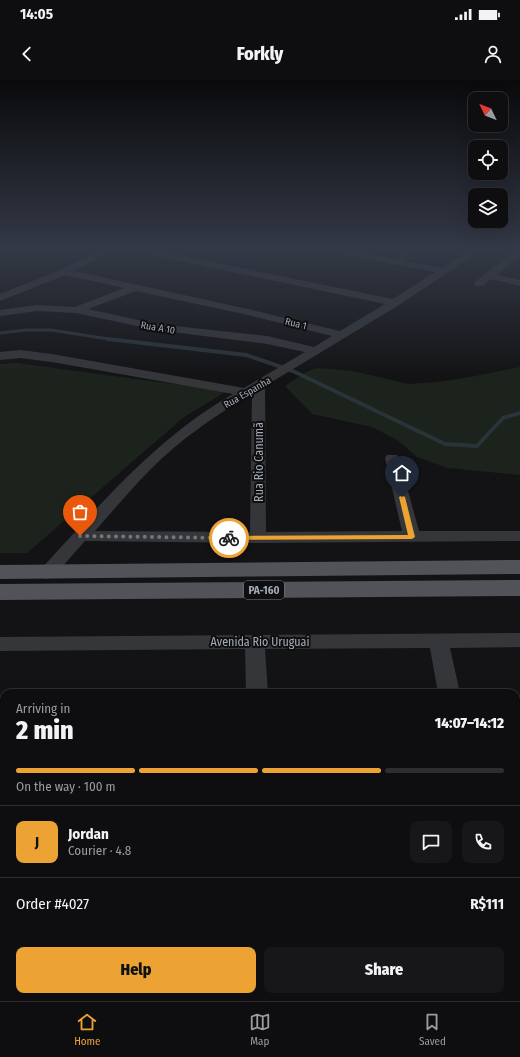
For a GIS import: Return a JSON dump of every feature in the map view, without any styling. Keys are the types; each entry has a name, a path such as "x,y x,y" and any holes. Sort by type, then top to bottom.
{"main road":[{"name":"PA-160","path":"2,589 47,573 520,568"},
{"name":"PA-160","path":"2,589 520,588"}],"street":[{"path":"0,298 15,292"},
{"path":"76,310 124,292"},
{"name":"Rua 1","path":"153,292 262,315 341,335"},
{"path":"343,292 395,303"},
{"name":"Rua Espanha","path":"47,573 145,466 170,444 203,419 252,388 291,367 412,292"},
{"name":"Rua A 10","path":"0,313 37,308 76,310 156,327 266,340 316,351"},
{"path":"0,356 20,354 52,358 252,388"},
{"name":"Rua Rio Canumã","path":"252,388 258,538"},
{"path":"392,458 412,537"},
{"path":"80,536 258,538 520,536"},
{"name":"Avenida Rio Uruguai","path":"0,644 520,640"},
{"path":"439,641 448,689"},
{"path":"256,642 256,689"}],"shaded area":[{"path":"16,363 227,391 184,417 27,553 0,553 0,364"},
{"path":"520,367 520,475 448,468 417,457 397,440 372,427 312,414 285,386 306,372 317,368 353,371 408,384 465,378"}],"waterway":[{"path":"0,333 25,330 51,330 110,339"},
{"path":"110,339 246,355 293,371 445,444 477,446 503,418 520,413"},
{"path":"110,339 115,340"}],"way so far":[{"path":"80,536 229,538"}],"route":[{"path":"229,538 412,537 402,497"}]}
